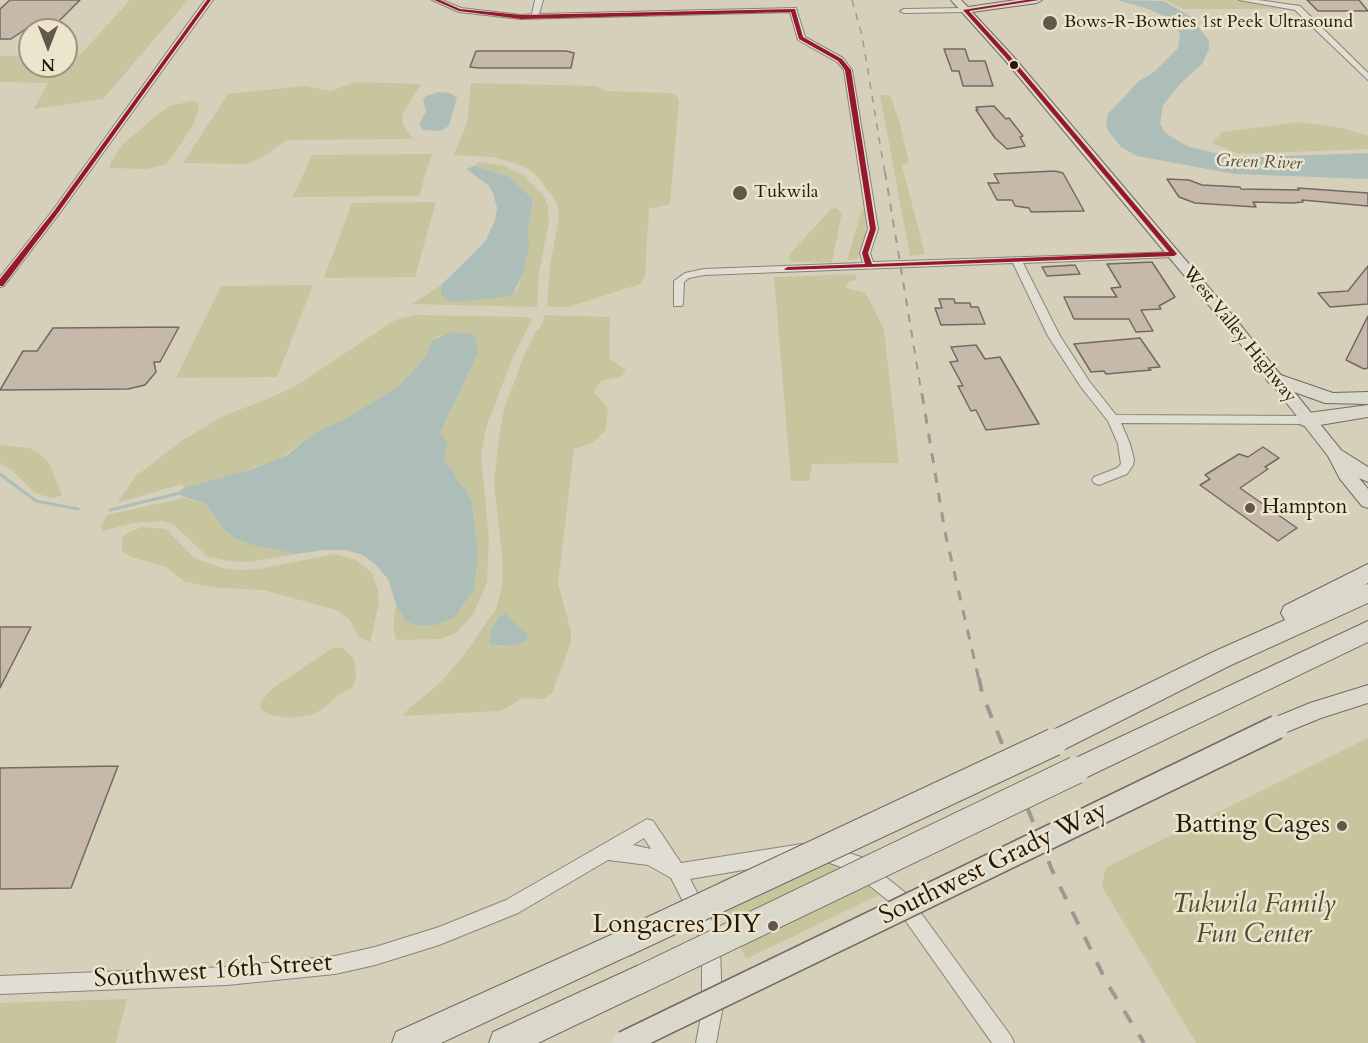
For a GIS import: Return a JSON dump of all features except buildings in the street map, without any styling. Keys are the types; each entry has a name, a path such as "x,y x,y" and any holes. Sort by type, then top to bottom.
{"highway":[{"path":"1275,378 1332,399 1368,398"},
{"path":"1308,420 1317,408 1332,399"},
{"path":"1308,420 1368,411"},
{"path":"1221,659 1254,633 1368,573"},
{"path":"407,1043 1054,742 1221,659 1368,593"},
{"path":"504,1043 1368,631"},
{"path":"1237,693 1368,644"}],"main road":[{"path":"960,5 1037,0"},
{"name":"West Valley Highway","path":"960,5 1010,59 1174,254 1335,453 1346,475 1368,501"},
{"name":"West Valley Highway","path":"1335,453 1368,476"},
{"name":"Southwest Grady Way","path":"624,1043 1277,727 1317,710 1368,694"}],"street":[{"path":"0,284 56,212 209,0"},
{"path":"436,0 455,9 505,16 793,10 801,38 844,64 851,88 873,229 865,253 869,266"},
{"path":"449,0 471,11"},
{"path":"535,16 539,0"},
{"path":"1237,0 1248,3 1256,2"},
{"path":"1243,0 1297,8 1325,38 1366,74"},
{"path":"904,11 960,5"},
{"path":"678,304 680,281 685,276 704,272 1174,254"},
{"path":"1017,261 1054,336 1085,384 1113,419 1124,444 1128,459 1127,465 1122,471 1099,480"},
{"path":"1113,419 1308,420"},
{"name":"Southwest 16th Street","path":"0,985 227,976 334,965 439,936 512,907 647,827 677,872"},
{"path":"606,851 651,857 677,872 706,927 711,947 712,1011 706,1043"},
{"path":"677,872 796,851 818,852 855,863 901,900 1004,1043"}],"green space":[{"path":"130,0 188,0 103,99 34,109 48,83 0,82 0,56 18,56 18,78 78,78 78,55"},
{"path":"1165,0 1259,0 1299,5 1303,9 1183,9"},
{"path":"355,82 421,84 402,115 403,124 413,139 287,140 258,160 246,164 183,163 228,94 304,86 331,91"},
{"path":"471,83 595,86 607,91 669,93 677,96 679,102 670,204 649,209 645,277 640,284 569,307 547,307 550,265 559,211 555,200 539,178 529,169 493,157 454,155 467,123"},
{"path":"880,95 890,95 900,124 909,162 902,166 925,254 910,256"},
{"path":"192,101 198,103 199,109 192,127 167,164 146,169 110,168 110,164 122,145 158,114 169,106"},
{"path":"1299,122 1342,128 1368,136 1368,149 1238,154 1212,143 1222,132"},
{"path":"432,154 419,196 293,197 312,155"},
{"path":"479,162 504,166 524,176 544,196 548,207 549,222 539,272 537,307 412,304 441,285 441,294 456,302 506,297 518,288 529,246 528,231 533,199 507,176 474,166"},
{"path":"436,202 415,277 324,278 352,203"},
{"path":"836,208 842,212 832,262 791,262 789,255 831,209"},
{"path":"862,209 865,211 866,235 858,259 847,260"},
{"path":"855,274 857,280 848,282 846,288 866,293 884,330 899,463 812,464 809,481 791,481 774,277"},
{"path":"313,285 277,377 176,378 221,286"},
{"path":"416,315 532,319 512,359 486,428 481,456 489,539 487,582 473,615 456,633 441,639 396,640 393,626 396,604 405,621 478,551 472,503 465,488 455,479 454,471 444,462 447,449 440,433 478,353 457,332 436,337 426,356 400,385 349,417 314,433 279,459 230,476 184,488 182,484 117,503 136,476 183,440 223,416 294,387 395,320"},
{"path":"545,315 610,317 609,358 626,370 622,376 601,381 594,392 608,408 606,430 592,443 574,449 558,584 571,631 571,643 552,693 544,699 522,698 501,711 403,716 409,708 438,685 463,656 496,609 502,586 503,565 494,484 499,436 504,409 524,356 536,331 540,328","holes":["505,613 528,635 525,642 501,647 489,639 498,616"]},
{"path":"0,445 30,448 39,453 49,463 62,495 51,498 35,493 13,471 0,463"},
{"path":"184,498 206,504 223,528 234,538 252,545 296,554 247,562 229,561 208,557 174,525 163,521 133,523 103,531 101,527 107,515"},
{"path":"142,527 166,529 194,558 222,568 259,569 335,554 356,560 372,573 378,590 379,603 370,642 359,637 349,619 336,610 263,590 220,588 185,582 166,567 131,557 122,551 122,538 127,533"},
{"path":"332,648 343,648 354,659 356,678 353,687 338,695 323,709 310,715 290,718 272,715 261,710 260,703 272,689"},
{"name":"Tukwila Family Fun Center","path":"1368,738 1368,1043 1196,1043 1102,887 1105,868"},
{"name":"Longacres DIY","path":"793,855 853,868 885,892 746,959 714,887 721,880"},
{"path":"127,999 116,1043 0,1043 0,1003"}],"water":[{"name":"Green River","path":"1117,0 1164,1 1191,17 1209,41 1209,49 1202,64 1180,84 1163,105 1160,124 1165,133 1189,147 1225,155 1257,157 1368,153 1368,179 1234,174 1137,156 1121,147 1108,131 1106,124 1108,114 1139,81 1154,72 1178,48 1180,35 1168,18 1146,8"},
{"path":"439,92 450,93 457,97 449,126 440,131 423,130 419,125 426,111 423,100 426,96"},
{"path":"474,166 507,176 533,199 528,231 529,246 523,273 513,294 506,297 456,302 445,299 441,294 441,285 486,240 495,220 497,208 488,185 466,169"},
{"path":"450,332 470,334 476,338 478,353 440,433 448,443 444,462 454,471 456,479 465,488 472,503 478,551 474,589 454,618 435,625 419,626 405,621 396,604 388,579 363,555 345,550 296,554 252,545 234,538 223,528 206,504 176,494 184,488 253,469 287,455 314,433 349,417 400,385 426,356 432,341"},
{"path":"505,613 528,635 525,642 512,646 491,645 489,640 491,630 498,617"}],"waterway":[{"path":"0,474 36,501 78,509"},
{"path":"110,510 176,494"}],"railway":[{"path":"852,0 862,35 885,174"},
{"path":"885,172 922,396"},
{"path":"922,394 945,532 979,680"},
{"path":"979,678 982,693 1052,870 1107,983 1144,1043"}],"transit line":[{"path":"0,284 56,212 209,0"},
{"path":"436,0 459,10 521,17 793,10"},
{"path":"965,10 1037,0"},
{"path":"793,10 801,38 840,60 848,70 873,229 865,253 869,266"},
{"path":"965,10 1008,57 1174,254"},
{"path":"788,269 1174,254"}],"place":[{"name":"Bows-R-Bowties 1st Peek Ultrasound","path":"1050,23"},
{"name":"Tukwila","path":"740,193"},
{"name":"Hampton","path":"1250,508"},
{"name":"Batting Cages","path":"1342,826"},
{"name":"Longacres DIY","path":"773,926"}]}
